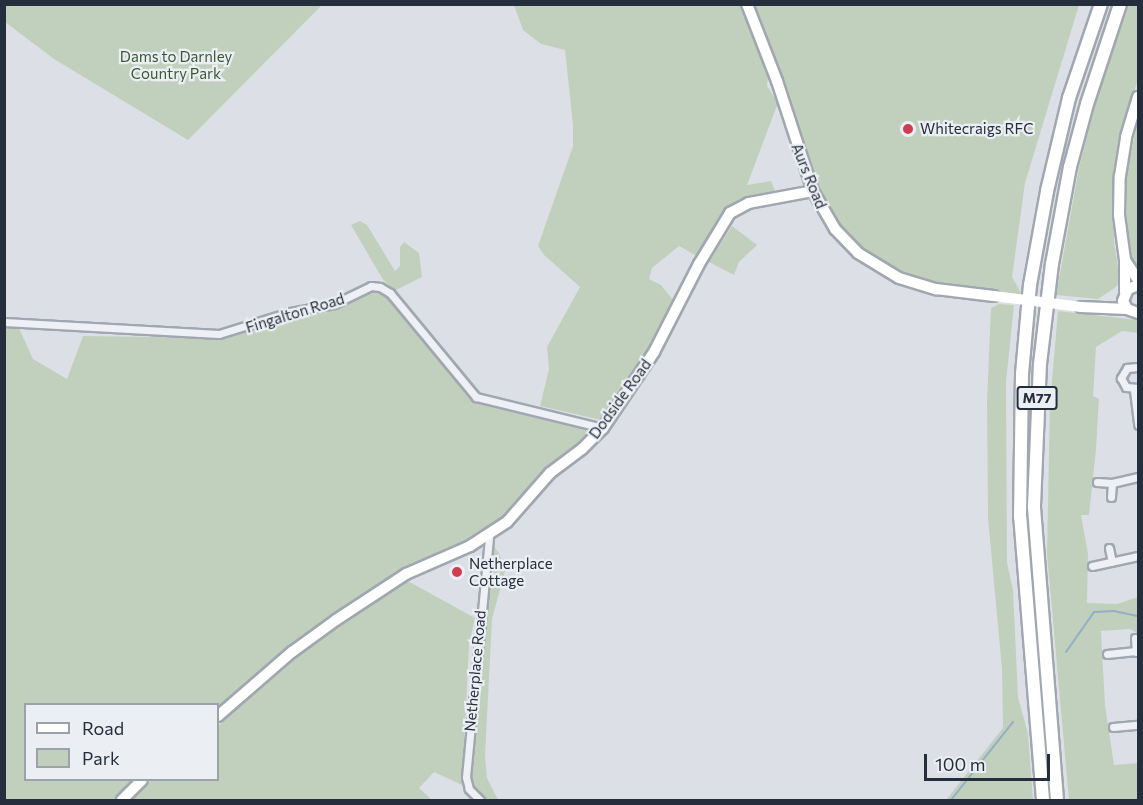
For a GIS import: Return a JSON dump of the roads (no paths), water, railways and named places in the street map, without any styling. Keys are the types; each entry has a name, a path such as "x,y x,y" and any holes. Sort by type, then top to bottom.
{"highway":[{"name":"M77","path":"1043,801 1020,518 1022,374 1030,285 1047,191 1069,98 1101,4"},
{"name":"M77","path":"1057,801 1036,556 1035,453 1038,385 1052,264 1070,167 1090,94 1120,4"}],"main road":[{"name":"Aurs Road","path":"747,4 777,81 813,191 825,215 842,238 858,253 889,274 936,289 1081,307 1127,309 1138,313"},
{"path":"1127,309 1124,294 1125,260 1119,215 1120,176 1126,137 1138,97"},
{"name":"Dodside Road","path":"219,715 292,652 406,574 489,537 524,505 550,473 582,449 603,428 654,352 699,264 730,213 749,204 813,191"},
{"path":"1125,260 1138,280"},
{"name":"Aurs Road","path":"1081,307 1100,306 1124,294 1132,286 1138,285"},
{"path":"122,801 141,781"}],"street":[{"name":"Fingalton Road","path":"4,322 219,334 290,312 334,304 371,286 380,287 390,293 476,397 603,428"},
{"path":"1138,368 1130,366 1122,374 1123,384 1136,389 1138,425"},
{"path":"1097,482 1112,483 1138,477"},
{"path":"1111,497 1112,483"},
{"name":"Netherplace Road","path":"480,801 469,789 466,777 489,537"},
{"path":"1109,548 1112,562"},
{"path":"1092,566 1138,556"},
{"path":"1107,654 1137,652 1135,638"},
{"path":"1113,727 1138,725"}],"waterway":[{"path":"1066,652 1094,612 1114,611 1138,616"},
{"path":"951,800 1013,722"}],"place":[{"name":"Whitecraigs RFC","path":"908,129"},
{"name":"Netherplace Cottage","path":"457,572"}],"park label":[{"name":"Dams to Darnley Country Park","path":"176,64"}]}
